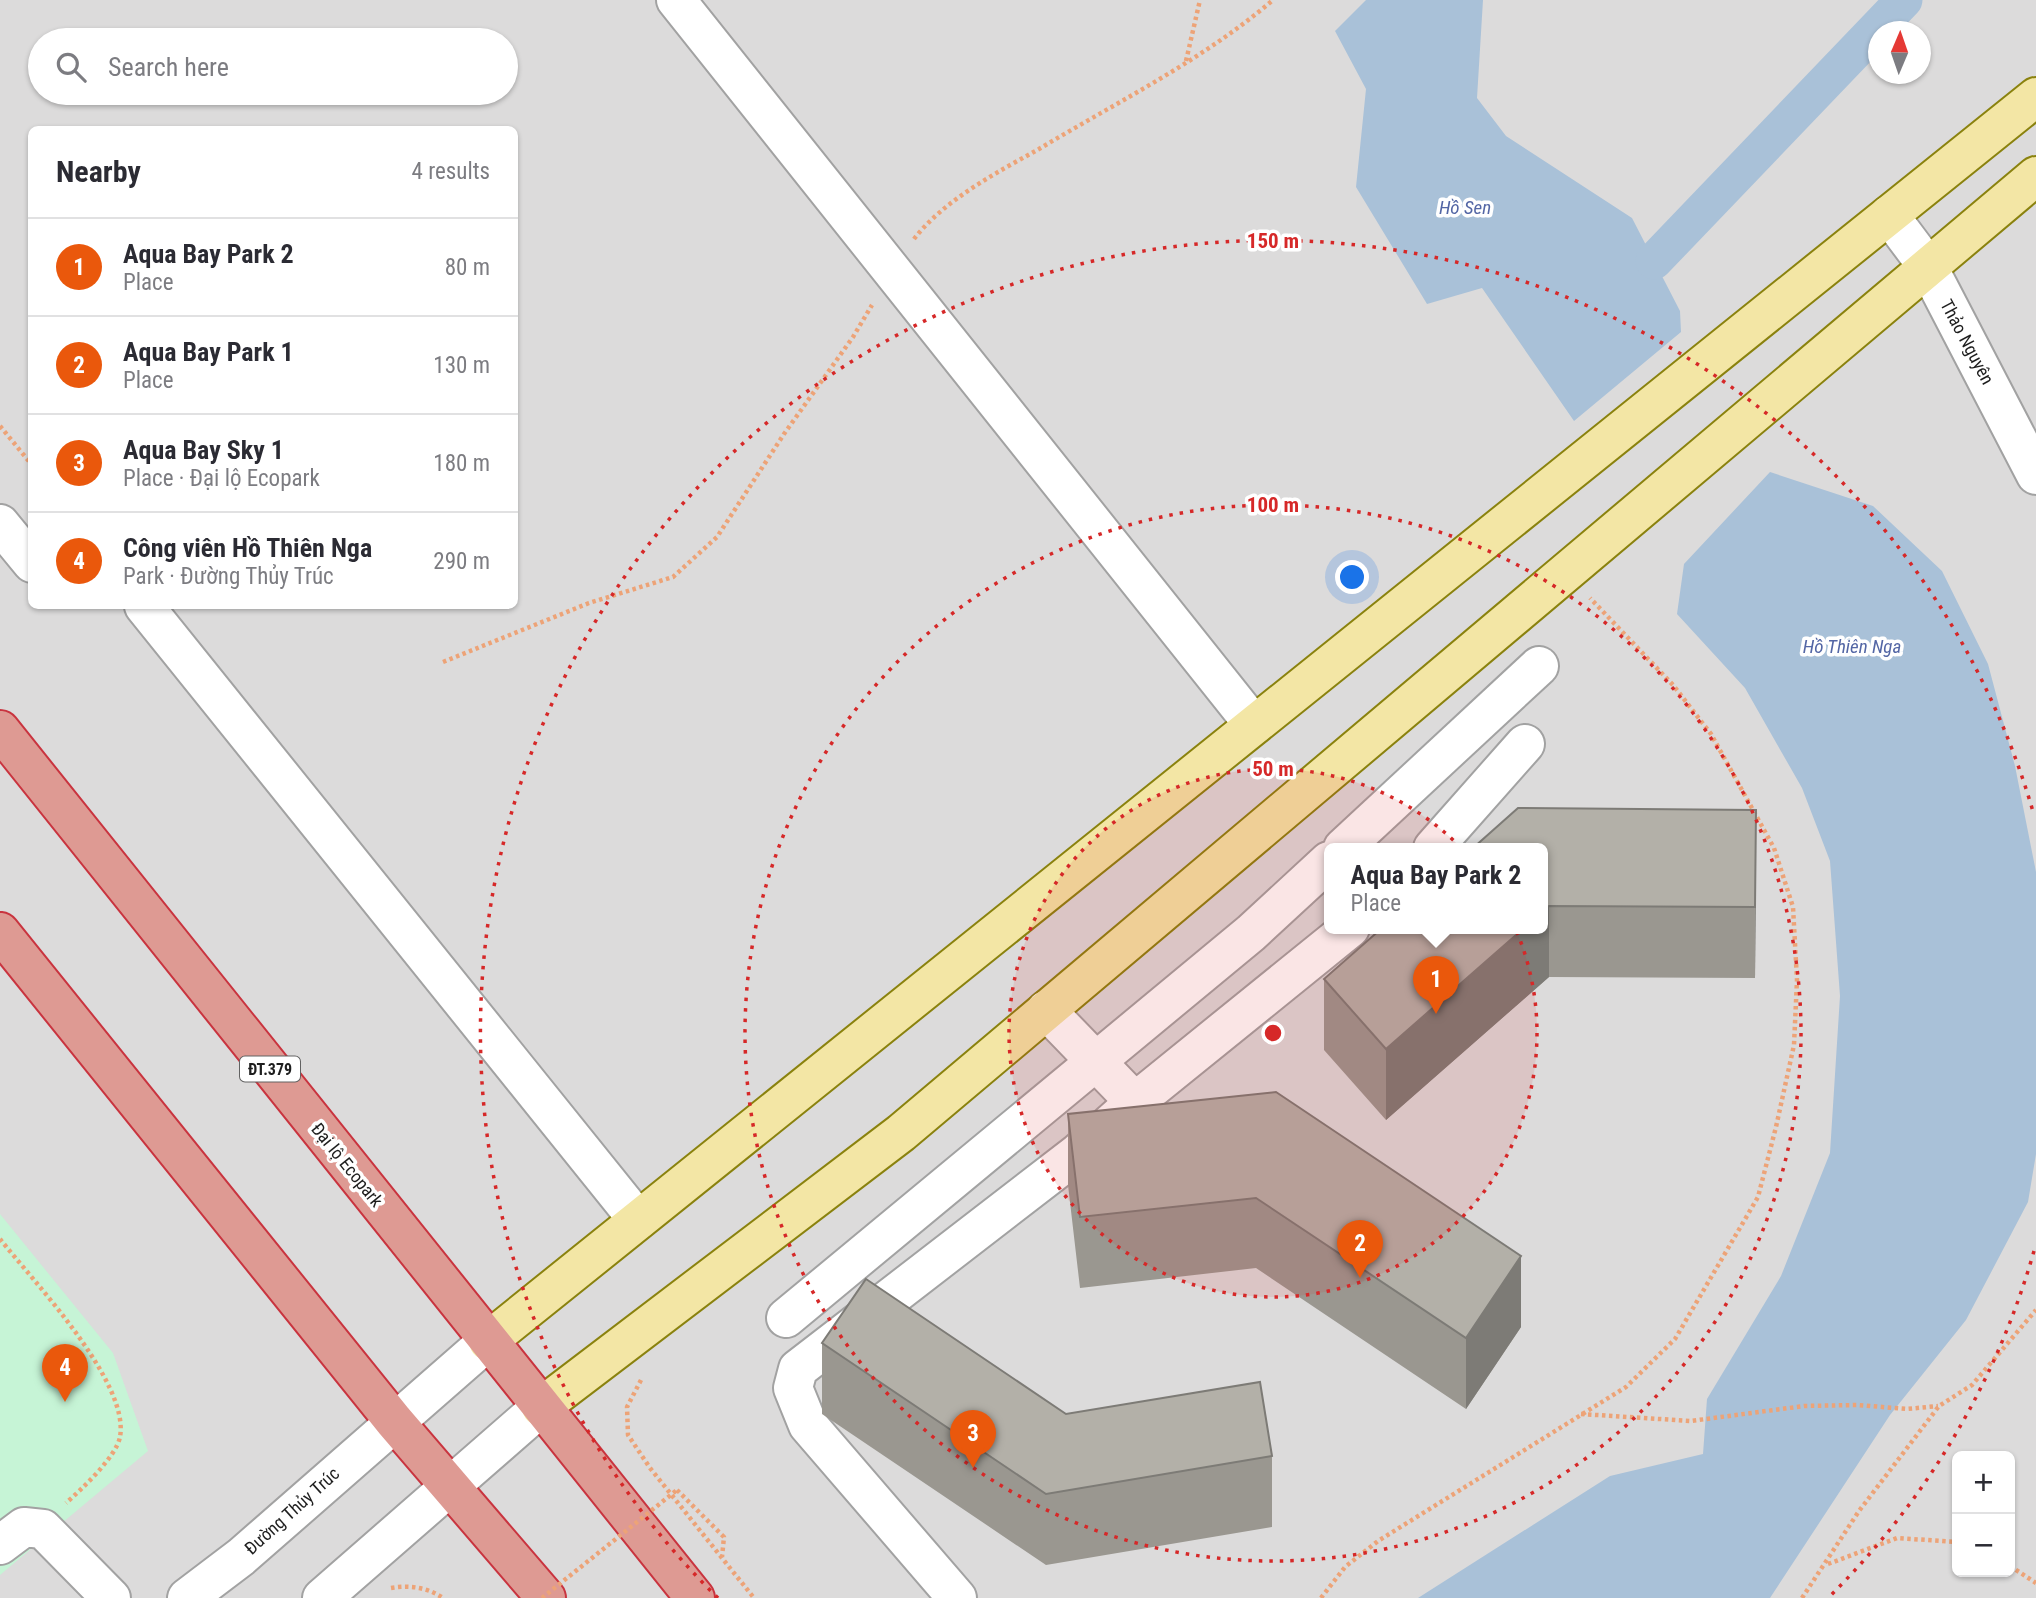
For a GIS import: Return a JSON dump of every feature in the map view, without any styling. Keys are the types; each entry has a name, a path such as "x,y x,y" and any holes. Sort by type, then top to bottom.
{"highway":[{"name":"Đại lộ Ecopark","path":"0,730 695,1598"},
{"path":"0,932 394,1422 452,1485 544,1598"}],"main road":[{"path":"488,1341 2036,97"},
{"path":"541,1407 901,1133 2036,176"}],"street":[{"path":"676,0 1254,725"},
{"name":"Thảo Nguyên","path":"1889,215 1928,267 2036,475"},
{"path":"0,524 28,558"},
{"path":"146,609 638,1220"},
{"path":"1348,843 1539,666"},
{"path":"1437,843 1525,744"},
{"path":"786,1318 1234,947 1324,866"},
{"path":"957,1598 808,1425 793,1388 798,1369 1078,1153 1135,1102 1342,934"},
{"path":"1234,947 1270,992"},
{"path":"1046,1010 1135,1102"},
{"name":"Đường Thủy Trúc","path":"187,1598 241,1557 488,1341"},
{"path":"322,1598 541,1407"},
{"path":"0,1545 24,1527 43,1529 111,1598"}],"path":[{"path":"1186,62 1200,0"},
{"path":"443,662 589,603 673,577 717,537 784,434 853,337 891,270 928,221 1001,170 1186,62 1273,0"},
{"path":"0,426 28,460"},
{"path":"1321,1598 1345,1567 1378,1541 1626,1387 1675,1339 1758,1197 1794,1045 1797,980 1793,907 1774,848 1747,794 1711,734 1673,685 1565,572"},
{"path":"0,1239 96,1358 120,1415 120,1438 108,1457 64,1506"},
{"path":"1802,1598 1827,1564 1859,1511 1939,1406 1972,1385 2036,1310"},
{"path":"641,1379 628,1407 628,1436 754,1598"},
{"path":"1580,1414 1691,1421 1804,1406 1858,1405 1907,1409 1939,1406"},
{"path":"544,1598 677,1490 724,1536 722,1558"},
{"path":"1827,1564 1897,1538 1952,1542"},
{"path":"2015,1569 2036,1583"},
{"path":"384,1590 406,1585 434,1592 443,1598"}],"shaded area":[{"path":"0,0 2036,0 2036,1598 0,1598"}],"green space":[{"path":"0,1214 113,1353 148,1451 0,1575"}],"water":[{"name":"Hồ Sen","path":"1366,0 1483,0 1477,98 1506,136 1632,218 1680,311 1681,332 1574,421 1482,288 1427,304 1356,187 1366,89 1335,31"},
{"name":"Hồ Thiên Nga","path":"1770,472 1873,506 1942,571 1988,664 2015,766 2036,872 2036,1154 2028,1202 1966,1320 1890,1415 1770,1598 1418,1598 1610,1476 1703,1454 1707,1399 1781,1276 1830,1153 1840,996 1830,861 1802,788 1745,688 1677,614 1684,564"}],"building":[{"path":"1518,808 1756,810 1755,907 1548,907 1548,843 1479,843"},
{"path":"1375,934 1517,934 1386,1049 1324,979"},
{"path":"1276,1092 1521,1256 1466,1338 1256,1198 1080,1217 1068,1114"},
{"path":"866,1279 1066,1414 1260,1382 1272,1456 1046,1494 822,1343"}],"waterway":[{"path":"1654,261 1904,0"}],"place":[{"name":"Aqua Bay Park 2","path":"1436,1014"},
{"name":"Aqua Bay Park 1","path":"1360,1278"},
{"name":"Công viên Hồ Thiên Nga","path":"65,1402"},
{"name":"Aqua Bay Sky 1","path":"973,1468"}]}
